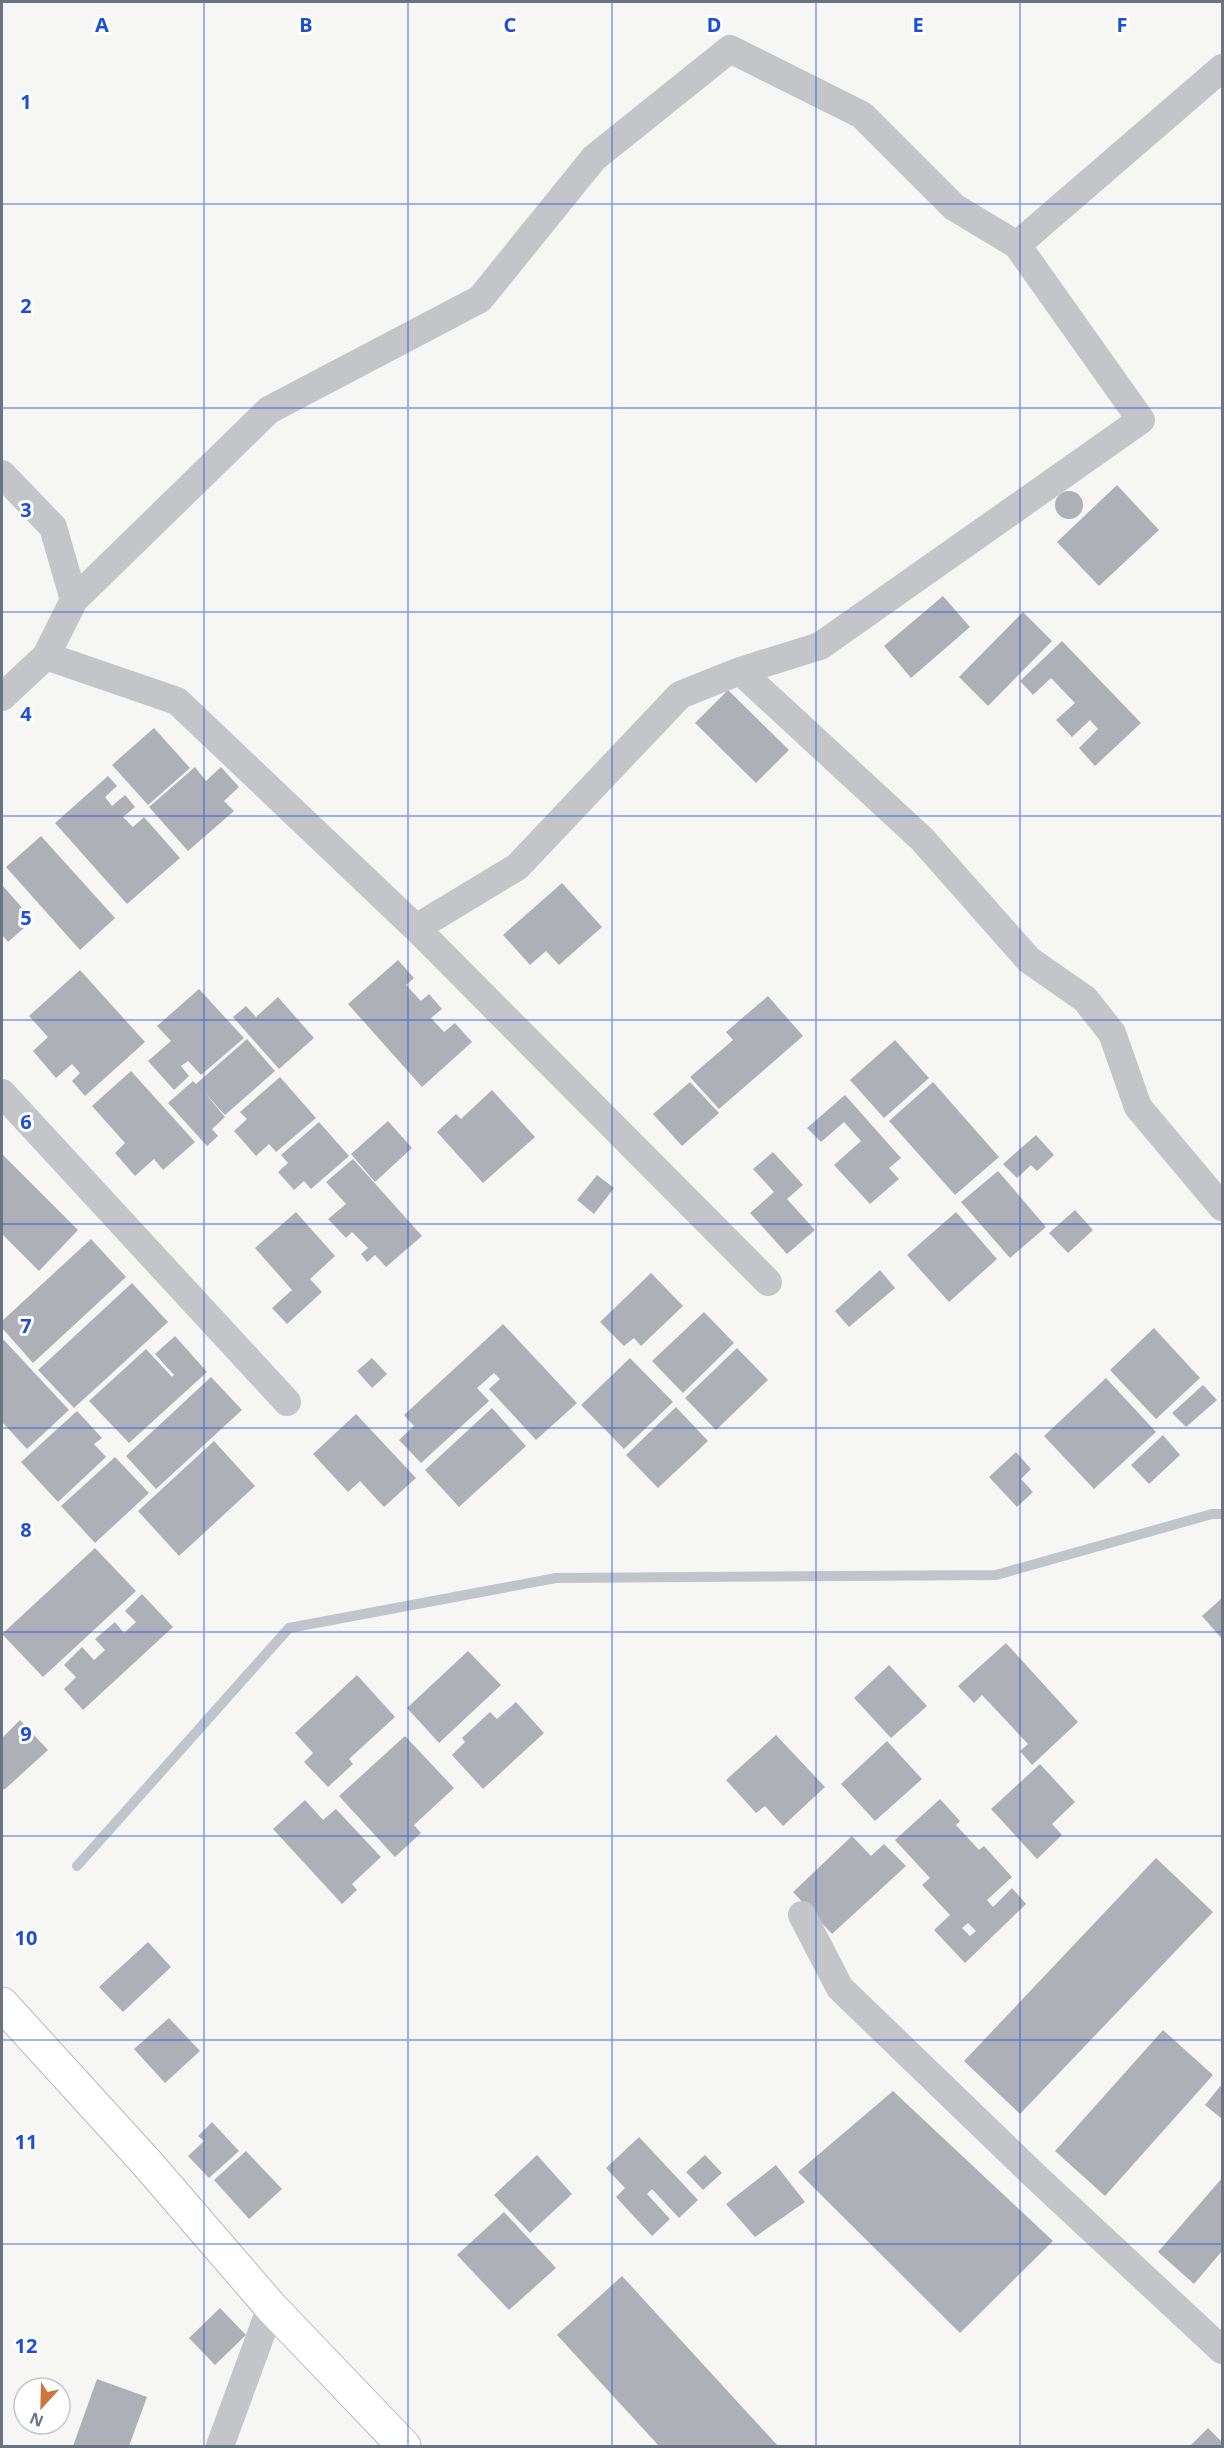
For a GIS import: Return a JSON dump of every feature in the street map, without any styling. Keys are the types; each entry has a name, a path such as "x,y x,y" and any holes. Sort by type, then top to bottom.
{"street":[{"path":"2,697 46,656 74,600 269,410 480,299 594,158 730,49 862,115 954,207 1017,245 1141,420 820,646 740,671 680,695 517,867 417,928"},
{"path":"1017,245 1222,68"},
{"path":"2,474 54,527 74,600"},
{"path":"46,656 177,701 417,928 768,1282"},
{"path":"740,671 922,839 1029,960 1085,999 1112,1033 1138,1107 1222,1207"},
{"path":"2,1093 287,1402"},
{"path":"802,1915 840,1988 1036,2177 1222,2350"},
{"path":"2,2004 146,2162 271,2307 404,2446"},
{"path":"220,2446 271,2307"}],"building":[{"path":"1117,485 1159,530 1099,586 1057,542"},
{"path":"1069,491 1079,495 1083,505 1079,515 1069,519 1059,515 1055,505 1059,495"},
{"path":"943,596 970,627 911,678 884,646"},
{"path":"1023,612 1052,641 988,706 959,677"},
{"path":"1062,641 1141,723 1095,766 1079,748 1098,729 1090,720 1072,737 1056,720 1075,703 1051,678 1033,695 1020,681"},
{"path":"728,690 789,750 756,783 695,723"},
{"path":"154,728 190,768 148,805 112,765"},
{"path":"195,767 206,781 221,767 239,787 224,801 234,811 188,851 149,807"},
{"path":"108,776 117,786 105,797 112,806 125,795 135,807 123,817 133,827 144,817 180,858 127,904 55,823"},
{"path":"41,836 115,918 80,950 6,867"},
{"path":"562,883 602,927 559,965 546,951 530,965 503,935"},
{"path":"2,885 33,920 8,942 2,935"},
{"path":"398,960 414,978 406,985 421,1001 429,994 442,1009 431,1018 444,1032 455,1023 472,1042 422,1087 348,1004"},
{"path":"80,970 145,1042 85,1096 72,1081 80,1073 72,1064 56,1078 33,1051 48,1037 29,1016"},
{"path":"199,989 244,1038 201,1075 188,1061 181,1066 189,1076 174,1090 148,1061 171,1041 157,1026"},
{"path":"768,996 803,1036 719,1109 690,1077 733,1040 726,1032"},
{"path":"278,997 314,1038 279,1069 233,1017 246,1006 256,1017"},
{"path":"247,1039 275,1071 225,1115 204,1092 225,1117 212,1129 218,1136 207,1146 168,1103 193,1081 196,1084"},
{"path":"895,1040 929,1078 884,1118 850,1080"},
{"path":"131,1071 195,1142 163,1170 154,1159 135,1176 115,1153 125,1143 92,1106"},
{"path":"280,1077 316,1118 276,1152 269,1144 256,1156 234,1131 247,1119 240,1112"},
{"path":"690,1082 719,1113 682,1146 653,1114"},
{"path":"933,1082 999,1157 955,1195 889,1121"},
{"path":"492,1090 535,1137 483,1183 437,1132 456,1114 461,1119"},
{"path":"845,1095 901,1158 889,1168 899,1179 870,1204 834,1165 861,1141 844,1122 821,1142 807,1128"},
{"path":"388,1121 412,1148 375,1182 351,1154"},
{"path":"319,1122 349,1156 311,1189 304,1181 294,1190 278,1172 288,1163 281,1155"},
{"path":"1036,1135 1054,1155 1037,1171 1031,1165 1017,1178 1003,1164"},
{"path":"773,1152 803,1185 787,1199 815,1230 787,1254 750,1213 774,1192 753,1169"},
{"path":"2,1154 78,1230 39,1271 2,1234"},
{"path":"353,1159 422,1236 386,1267 375,1255 367,1262 361,1254 368,1248 352,1232 346,1238 328,1219 346,1204 326,1182"},
{"path":"998,1171 1046,1227 1010,1258 961,1202"},
{"path":"597,1175 614,1188 594,1214 577,1200"},
{"path":"1075,1210 1093,1230 1068,1253 1049,1233"},
{"path":"296,1212 335,1256 310,1279 322,1292 287,1324 272,1308 292,1290 255,1248"},
{"path":"956,1212 997,1259 949,1302 907,1255"},
{"path":"91,1239 126,1277 33,1363 2,1328 2,1321"},
{"path":"880,1270 895,1288 849,1327 835,1311"},
{"path":"651,1273 683,1306 641,1346 634,1338 624,1346 600,1322"},
{"path":"132,1283 168,1322 74,1408 38,1370"},
{"path":"704,1312 734,1343 683,1393 652,1361"},
{"path":"503,1324 577,1403 536,1440 489,1389 500,1379 494,1373 477,1388 489,1401 421,1463 399,1440 414,1426 404,1415"},
{"path":"1154,1328 1200,1378 1156,1419 1110,1370"},
{"path":"175,1336 207,1372 129,1443 89,1401 146,1349 172,1377 174,1375 155,1354"},
{"path":"2,1338 69,1410 27,1449 2,1422"},
{"path":"737,1348 768,1380 716,1430 685,1398"},
{"path":"372,1358 387,1374 372,1388 357,1371"},
{"path":"630,1358 673,1402 624,1449 581,1405"},
{"path":"211,1377 242,1410 156,1489 126,1456"},
{"path":"1106,1378 1156,1432 1094,1489 1044,1436"},
{"path":"1203,1385 1217,1400 1186,1427 1172,1413"},
{"path":"676,1407 708,1441 658,1488 626,1455"},
{"path":"492,1408 526,1446 459,1507 425,1470"},
{"path":"77,1411 102,1438 94,1444 106,1457 58,1502 21,1462"},
{"path":"356,1414 416,1478 384,1507 360,1481 348,1492 313,1454"},
{"path":"1163,1435 1180,1455 1149,1484 1131,1465"},
{"path":"214,1441 255,1486 179,1556 138,1511"},
{"path":"1016,1452 1031,1469 1021,1479 1033,1492 1017,1507 989,1477"},
{"path":"115,1457 149,1493 95,1543 61,1506"},
{"path":"95,1548 136,1591 43,1677 2,1634"},
{"path":"142,1594 173,1627 83,1710 64,1689 76,1677 64,1665 82,1647 94,1660 105,1650 95,1639 115,1622 124,1633 136,1622 125,1611"},
{"path":"1222,1598 1222,1639 1202,1616"},
{"path":"1006,1643 1078,1722 1032,1765 1020,1751 1028,1744 982,1695 974,1703 958,1686"},
{"path":"468,1651 501,1685 439,1743 407,1708"},
{"path":"889,1665 927,1706 891,1738 854,1698"},
{"path":"357,1675 395,1717 349,1759 353,1764 328,1787 304,1762 313,1753 295,1733"},
{"path":"516,1702 544,1733 483,1789 452,1755 465,1742 462,1738 490,1712 497,1719"},
{"path":"20,1720 48,1750 4,1790 2,1787 2,1738"},
{"path":"776,1735 825,1787 783,1826 765,1806 756,1813 726,1780"},
{"path":"405,1736 454,1788 414,1825 421,1833 395,1857 339,1796"},
{"path":"887,1741 922,1779 875,1821 841,1784"},
{"path":"1040,1764 1075,1802 1052,1824 1062,1835 1037,1859 991,1809"},
{"path":"940,1799 960,1821 956,1825 979,1850 984,1846 1012,1877 987,1900 993,1907 1012,1888 1026,1904 965,1963 934,1930 950,1915 922,1885 930,1878 895,1840","holes":["968,1923 976,1931 970,1936 962,1928"]},
{"path":"305,1800 323,1820 336,1809 381,1857 352,1884 357,1890 342,1904 273,1829"},
{"path":"852,1836 871,1856 884,1844 906,1866 832,1934 793,1892"},
{"path":"1156,1858 1213,1912 1020,2114 964,2061"},
{"path":"148,1942 171,1967 123,2012 99,1987"},
{"path":"169,2018 200,2051 165,2083 134,2049"},
{"path":"1163,2030 1213,2075 1105,2196 1055,2151"},
{"path":"1222,2084 1222,2119 1205,2105"},
{"path":"893,2091 1053,2241 960,2333 798,2172"},
{"path":"212,2122 239,2151 209,2178 188,2156 204,2141 198,2136"},
{"path":"639,2137 698,2200 679,2218 652,2189 647,2194 670,2219 652,2236 616,2197 625,2188 606,2168"},
{"path":"246,2151 282,2189 249,2219 214,2180"},
{"path":"537,2155 572,2194 530,2233 494,2195"},
{"path":"705,2155 722,2173 703,2190 686,2172"},
{"path":"776,2165 805,2202 755,2237 726,2204"},
{"path":"1222,2178 1222,2251 1194,2284 1158,2252"},
{"path":"504,2212 556,2268 509,2310 457,2255"},
{"path":"622,2276 778,2446 659,2446 557,2335"},
{"path":"220,2308 246,2335 215,2365 189,2338"},
{"path":"97,2379 147,2397 129,2446 73,2446"},
{"path":"1208,2428 1222,2442 1222,2446 1190,2446"}],"waterway":[{"path":"77,1866 289,1628 556,1578 996,1575 1212,1514 1222,1514"}]}
